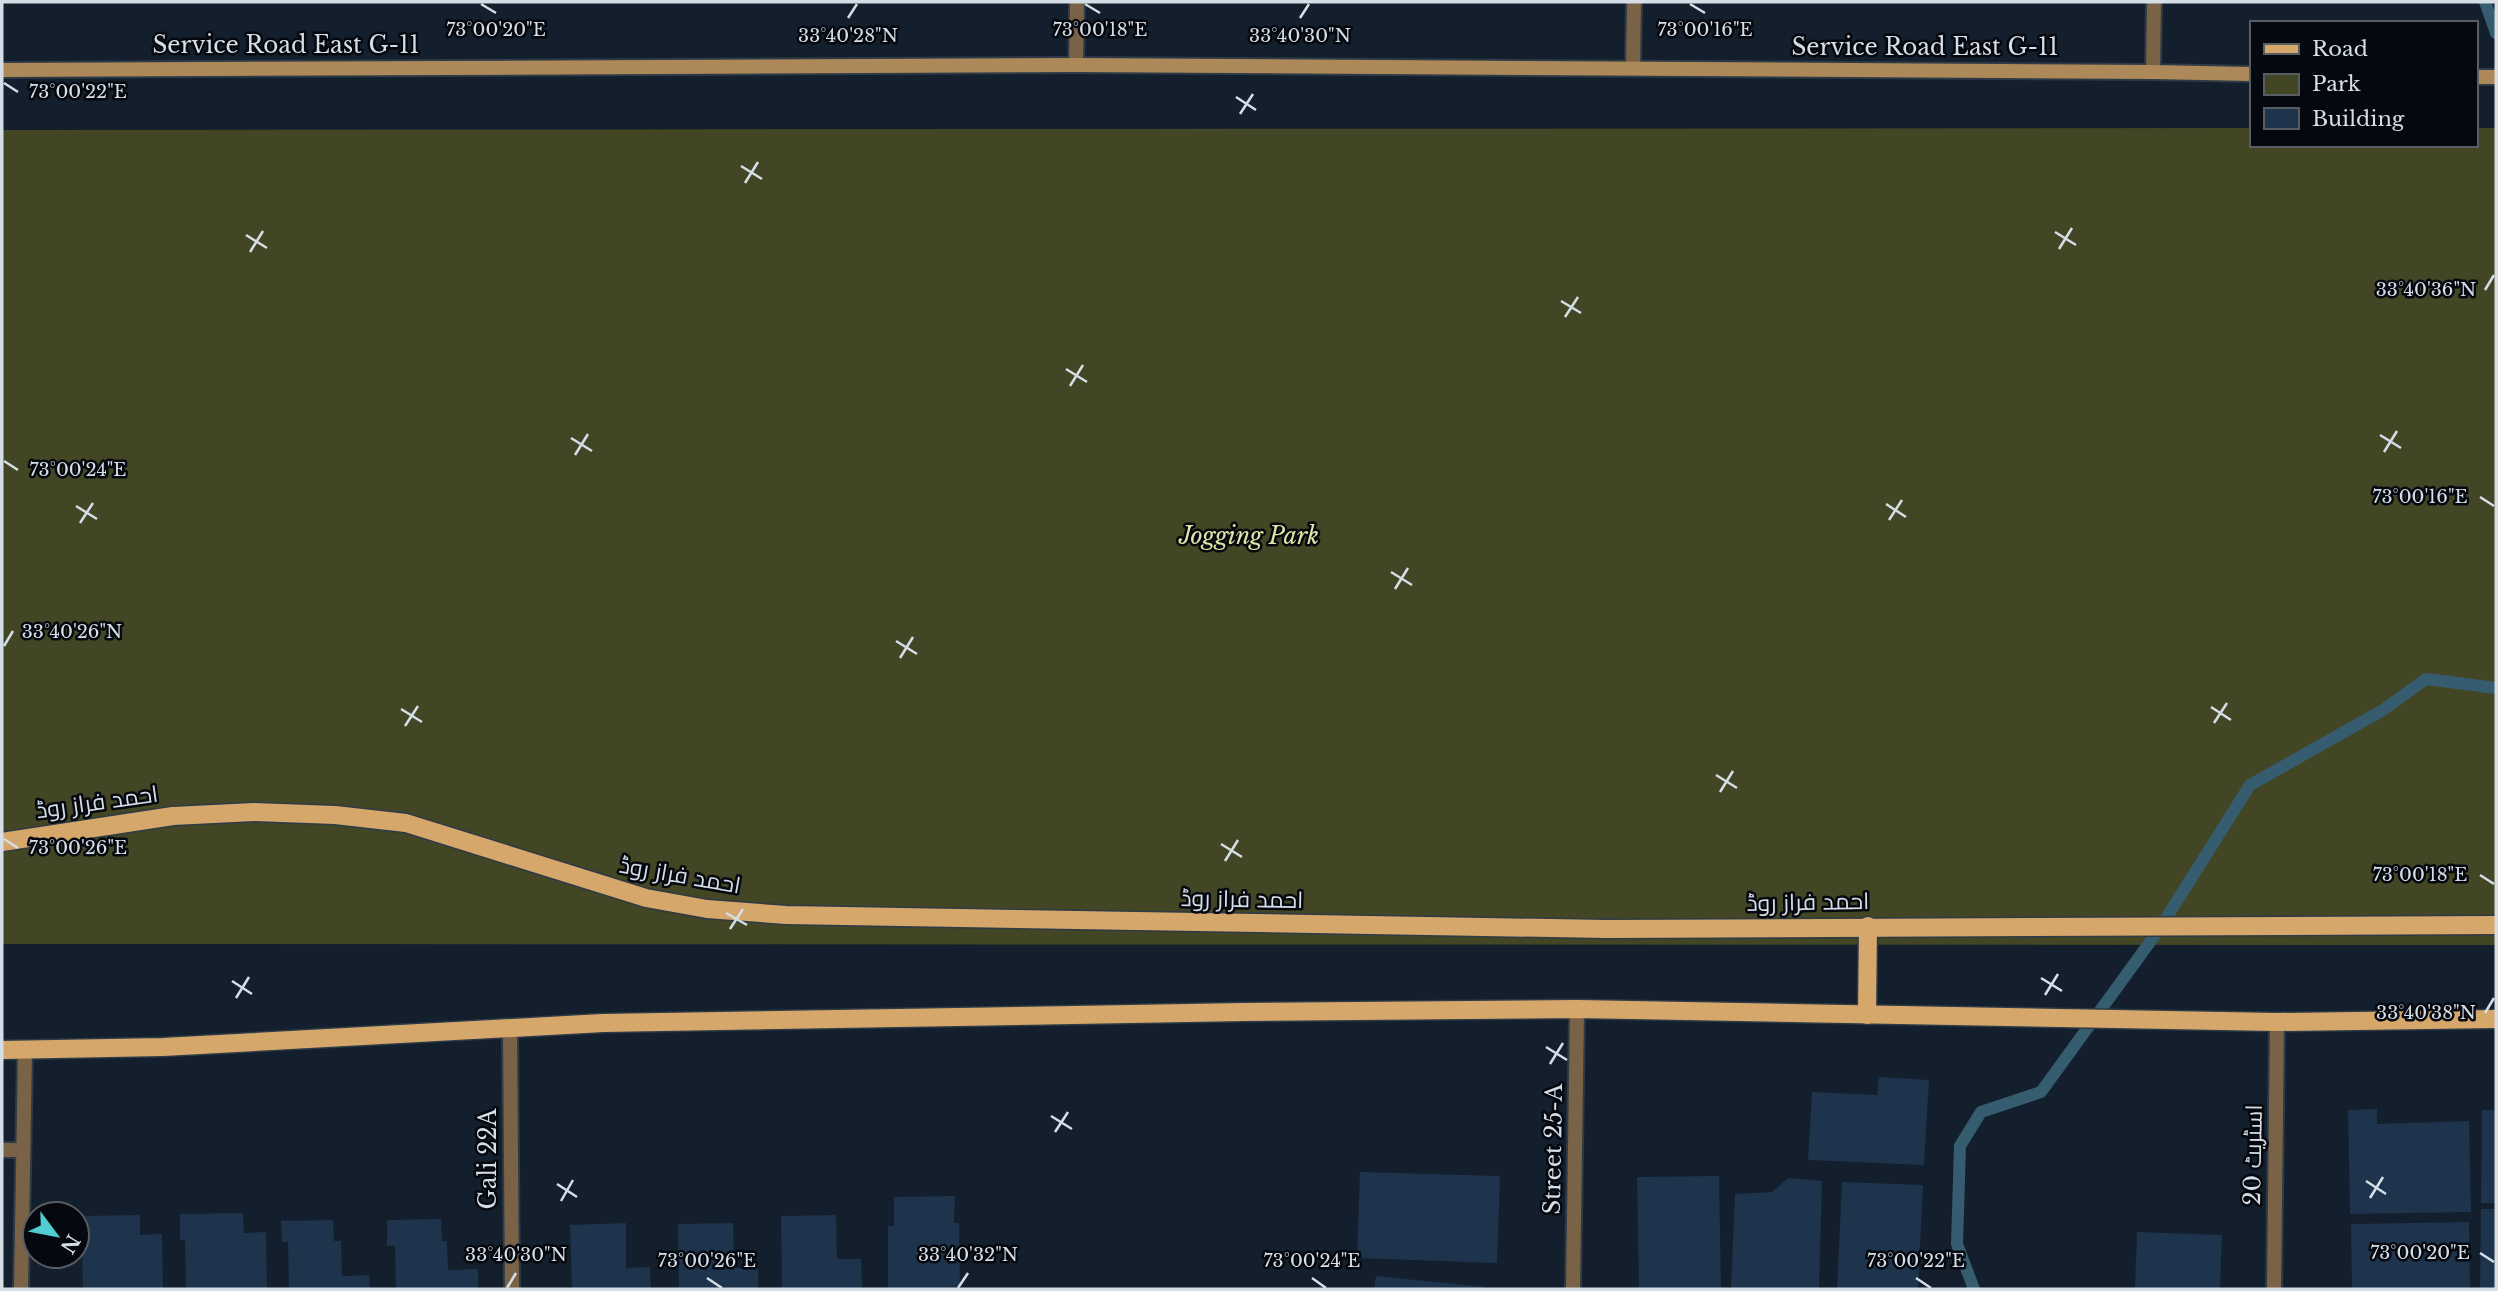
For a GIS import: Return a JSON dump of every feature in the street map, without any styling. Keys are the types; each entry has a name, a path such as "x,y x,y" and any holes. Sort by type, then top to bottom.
{"main road":[{"name":"احمد فراز روڈ","path":"2,842 173,816 335,814 405,823 646,898 707,909 786,915 1606,929 2496,925"},
{"path":"1867,1015 1868,926"},
{"path":"2,1051 163,1047 603,1023 1030,1016 1577,1009 2277,1022 2496,1019"}],"street":[{"path":"1076,65 1077,2"},
{"path":"1633,67 1634,2"},
{"path":"2153,72 2154,2"},
{"name":"Service Road East G-11","path":"2,69 1076,65 1633,67 2250,75"},
{"path":"2477,77 2496,77"},
{"name":"Street 25-A","path":"1573,1289 1577,1009"},
{"name":"اسٹریٹ 20","path":"2274,1289 2277,1022"},
{"name":"Gali 22A","path":"510,1029 512,1289"},
{"path":"21,1289 24,1050"},
{"path":"2,1150 23,1150"}],"green space":[{"name":"Jogging Park","path":"2250,128 2250,147 2477,147 2477,128 2496,128 2496,945 2,944 2,130"}],"building":[{"path":"1879,1077 1929,1080 1924,1165 1808,1160 1812,1092 1877,1095"},
{"path":"2377,1109 2377,1124 2469,1121 2471,1212 2350,1214 2348,1110"},
{"path":"2482,1110 2496,1110 2496,1203 2481,1203"},
{"path":"1360,1172 1500,1176 1497,1263 1357,1258"},
{"path":"1719,1176 1721,1289 1639,1289 1637,1177"},
{"path":"1788,1178 1822,1181 1819,1289 1731,1289 1735,1194 1772,1192"},
{"path":"1842,1182 1923,1185 1918,1289 1837,1289"},
{"path":"955,1196 954,1223 959,1223 960,1289 888,1289 888,1226 894,1226 894,1197"},
{"path":"2481,1209 2496,1209 2496,1289 2480,1289"},
{"path":"243,1213 244,1233 266,1232 267,1289 186,1289 185,1240 180,1240 180,1214"},
{"path":"140,1215 140,1235 162,1234 163,1289 83,1289 83,1270 91,1270 91,1216"},
{"path":"836,1215 837,1259 861,1259 862,1289 782,1289 781,1216"},
{"path":"441,1219 442,1241 447,1241 448,1270 478,1269 478,1289 396,1289 395,1246 387,1246 387,1220"},
{"path":"333,1220 334,1241 341,1241 342,1276 369,1275 370,1289 289,1289 288,1242 282,1242 281,1221"},
{"path":"2469,1222 2470,1289 2352,1289 2351,1224"},
{"path":"626,1223 626,1268 650,1267 651,1289 572,1289 570,1225"},
{"path":"733,1223 734,1268 758,1267 758,1289 679,1289 678,1224"},
{"path":"2137,1232 2222,1235 2220,1289 2135,1289"},
{"path":"1376,1276 1485,1287 1485,1289 1374,1289"}],"waterway":[{"path":"2485,2 2496,33"},
{"path":"1974,1289 1957,1244 1960,1146 1981,1112 2041,1092 2158,931 2250,785 2383,710 2426,679 2496,688"}]}
